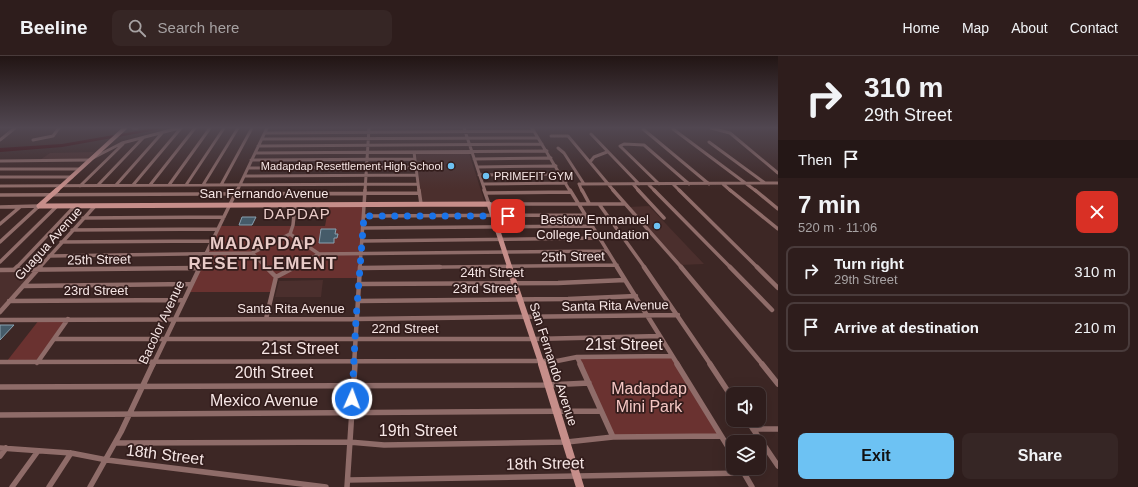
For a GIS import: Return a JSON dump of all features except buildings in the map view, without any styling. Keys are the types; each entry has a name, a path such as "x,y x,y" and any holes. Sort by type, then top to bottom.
{"main road":[{"path":"39,206 102,148"},
{"name":"San Fernando Avenue","path":"39,206 489,204 515,282 519,299 534,339 580,487"}],"street":[{"path":"0,161 89,160 114,148"},
{"path":"80,186 119,148"},
{"path":"98,185 133,148"},
{"path":"116,185 149,148"},
{"path":"133,185 163,148"},
{"path":"150,185 179,148"},
{"path":"169,185 196,148"},
{"path":"186,185 211,148"},
{"path":"203,185 226,148"},
{"path":"221,185 241,148"},
{"name":"Bacolor Avenue","path":"90,487 117,443 198,268 257,148"},
{"path":"347,484 356,319 364,228 364,193 368,148"},
{"name":"San Fernando Avenue","path":"471,148 489,204 625,204"},
{"path":"545,148 726,445"},
{"path":"558,148 564,153 584,184"},
{"path":"578,148 695,283 778,384"},
{"path":"604,148 639,184"},
{"path":"623,148 659,184"},
{"path":"648,148 689,184"},
{"path":"666,148 709,184"},
{"path":"699,148 778,209"},
{"path":"717,148 766,183"},
{"path":"748,148 778,173"},
{"path":"255,153 547,151"},
{"path":"414,152 421,204"},
{"path":"590,162 594,157 607,152"},
{"path":"474,159 550,158"},
{"path":"251,160 415,159"},
{"path":"477,167 556,166"},
{"path":"248,168 416,167"},
{"path":"771,167 778,167"},
{"path":"0,169 80,168"},
{"path":"479,175 560,174"},
{"path":"244,176 417,175"},
{"path":"0,177 72,176"},
{"path":"483,184 566,183"},
{"path":"589,203 578,186 579,184 649,185 778,183"},
{"path":"0,186 418,184"},
{"path":"633,184 664,218"},
{"path":"673,184 778,288"},
{"path":"723,184 778,229"},
{"path":"649,185 772,310"},
{"path":"486,193 571,192"},
{"path":"0,195 419,193"},
{"path":"599,204 678,315 726,388"},
{"path":"49,256 252,253 290,234 293,225 294,205"},
{"path":"0,224 20,206"},
{"path":"0,242 39,206"},
{"name":"San Fernando Avenue","path":"0,207 39,206"},
{"path":"0,262 56,206"},
{"path":"14,270 75,206"},
{"name":"Guagua Avenue","path":"0,312 61,242 95,206"},
{"path":"364,216 585,215"},
{"path":"83,218 224,217"},
{"path":"364,228 592,226"},
{"path":"72,230 218,229"},
{"path":"290,234 319,254"},
{"path":"363,241 600,238"},
{"path":"61,242 212,241"},
{"path":"266,319 276,277 319,254 607,251"},
{"path":"252,253 276,277"},
{"name":"25th Street","path":"361,268 617,266"},
{"name":"25th Street","path":"0,270 198,268"},
{"name":"24th Street","path":"359,284 625,280"},
{"path":"23,286 191,284"},
{"name":"23rd Street","path":"358,301 568,299 636,296"},
{"name":"23rd Street","path":"9,302 184,300"},
{"name":"Santa Rita Avenue","path":"0,320 175,318 356,319 678,315"},
{"path":"37,363 68,319"},
{"name":"22nd Street","path":"54,339 534,339 660,336"},
{"name":"21st Street","path":"0,362 557,361 577,357 672,356"},
{"path":"577,357 613,437"},
{"name":"20th Street","path":"0,387 548,385 589,383"},
{"name":"Mexico Avenue","path":"0,415 246,412 352,414 601,411"},
{"path":"753,429 778,429"},
{"path":"753,429 778,466"},
{"name":"19th Street","path":"117,443 349,442 384,445 567,442 613,437 720,436"},
{"path":"0,456 3,448"},
{"name":"18th Street","path":"3,448 71,453 107,460 326,487"},
{"path":"12,487 38,451"},
{"path":"49,487 71,453"},
{"name":"18th Street","path":"347,484 726,470"},
{"path":"745,475 752,487"}],"shaded area":[{"path":"94,152 87,160 40,160 50,153"},
{"name":"Madapdap Resettlement High School","path":"416,153 469,153 485,203 422,203"},
{"name":"Bestow Emmanuel College Foundation","path":"649,206 704,264 680,265 628,207"},
{"path":"0,270 34,270 0,309"},
{"path":"323,280 321,297 275,297 279,281"}],"green space":[{"path":"329,205 364,205 359,278 276,278 272,292 187,292 219,226 325,226"},
{"path":"39,320 66,320 36,361 7,361"},
{"name":"Madapdap Mini Park","path":"672,356 720,436 613,437 577,357"}],"waterway":[{"path":"0,150 39,148"}],"place":[{"name":"Madapdap Resettlement High School","path":"451,166"},
{"name":"PRIMEFIT GYM","path":"486,176"},
{"name":"Bestow Emmanuel College Foundation","path":"657,226"}],"district":[{"name":"DAPDAP","path":"297,214"},
{"name":"MADAPDAP RESETTLEMENT","path":"263,253"}],"route":[{"path":"352,399 356,319 364,216 508,216"}]}
